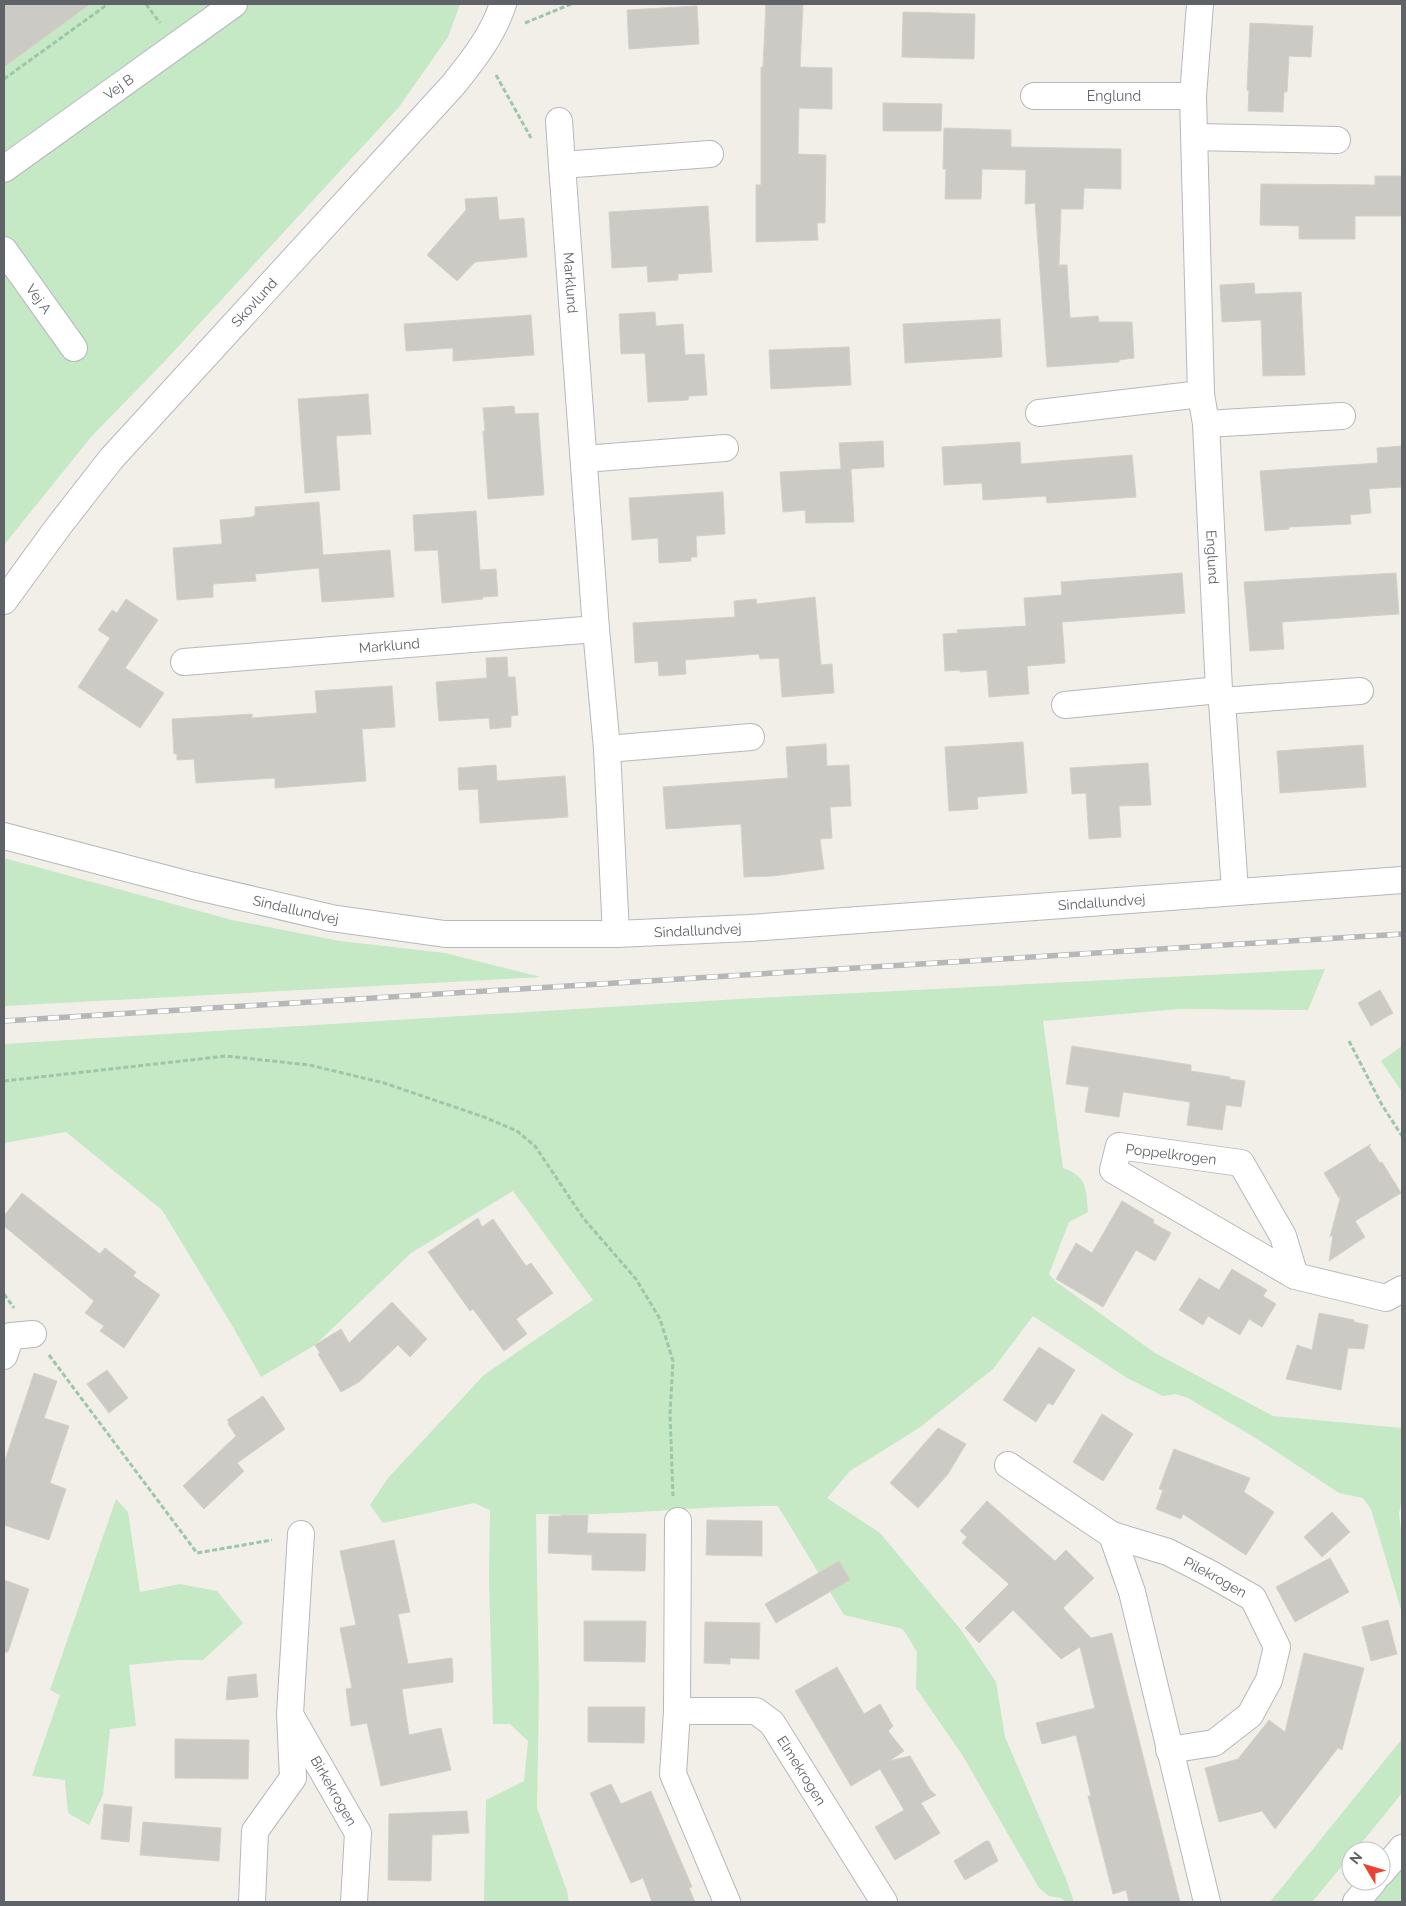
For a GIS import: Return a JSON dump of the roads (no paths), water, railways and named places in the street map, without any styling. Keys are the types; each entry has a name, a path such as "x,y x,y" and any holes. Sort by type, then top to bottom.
{"street":[{"name":"Vej B","path":"4,169 234,4"},
{"name":"Englund","path":"1200,4 1193,96 1201,394 1206,424 1221,695 1235,891"},
{"name":"Skovlund","path":"4,601 111,459 446,93 482,48 501,12"},
{"name":"Englund","path":"1034,96 1193,96"},
{"name":"Marklund","path":"558,121 596,629 607,749 616,934"},
{"path":"1195,137 1337,140"},
{"path":"562,165 710,154"},
{"name":"Vej A","path":"4,250 74,348"},
{"path":"1039,413 1201,394"},
{"path":"1206,424 1342,416"},
{"path":"584,459 725,448"},
{"name":"Marklund","path":"184,662 596,629"},
{"path":"1065,706 1221,695 1360,691"},
{"path":"607,749 751,737"},
{"name":"Sindallundvej","path":"4,836 194,886 331,918 445,934 616,934 750,928 1402,880"},
{"name":"Poppelkrogen","path":"1295,1276 1283,1236 1240,1163 1119,1146 1113,1170 1295,1276 1386,1298 1402,1289"},
{"path":"4,1356 10,1336 33,1334"},
{"name":"Pilekrogen","path":"1008,1465 1112,1535 1168,1552 1253,1598 1277,1647 1269,1680 1250,1715 1214,1743 1169,1750"},
{"path":"678,1521 677,1711 673,1774 727,1902"},
{"name":"Birkekrogen","path":"252,1902 255,1831 293,1778 290,1714 302,1534"},
{"path":"1112,1535 1132,1592 1207,1902"},
{"name":"Elmekrogen","path":"677,1711 756,1711 772,1723 884,1902"},
{"name":"Birkekrogen","path":"290,1714 358,1833 354,1902"},
{"path":"1391,1861 1402,1848"},
{"path":"1356,1902 1365,1891"}],"railway":[{"path":"4,1021 1402,934"}]}
